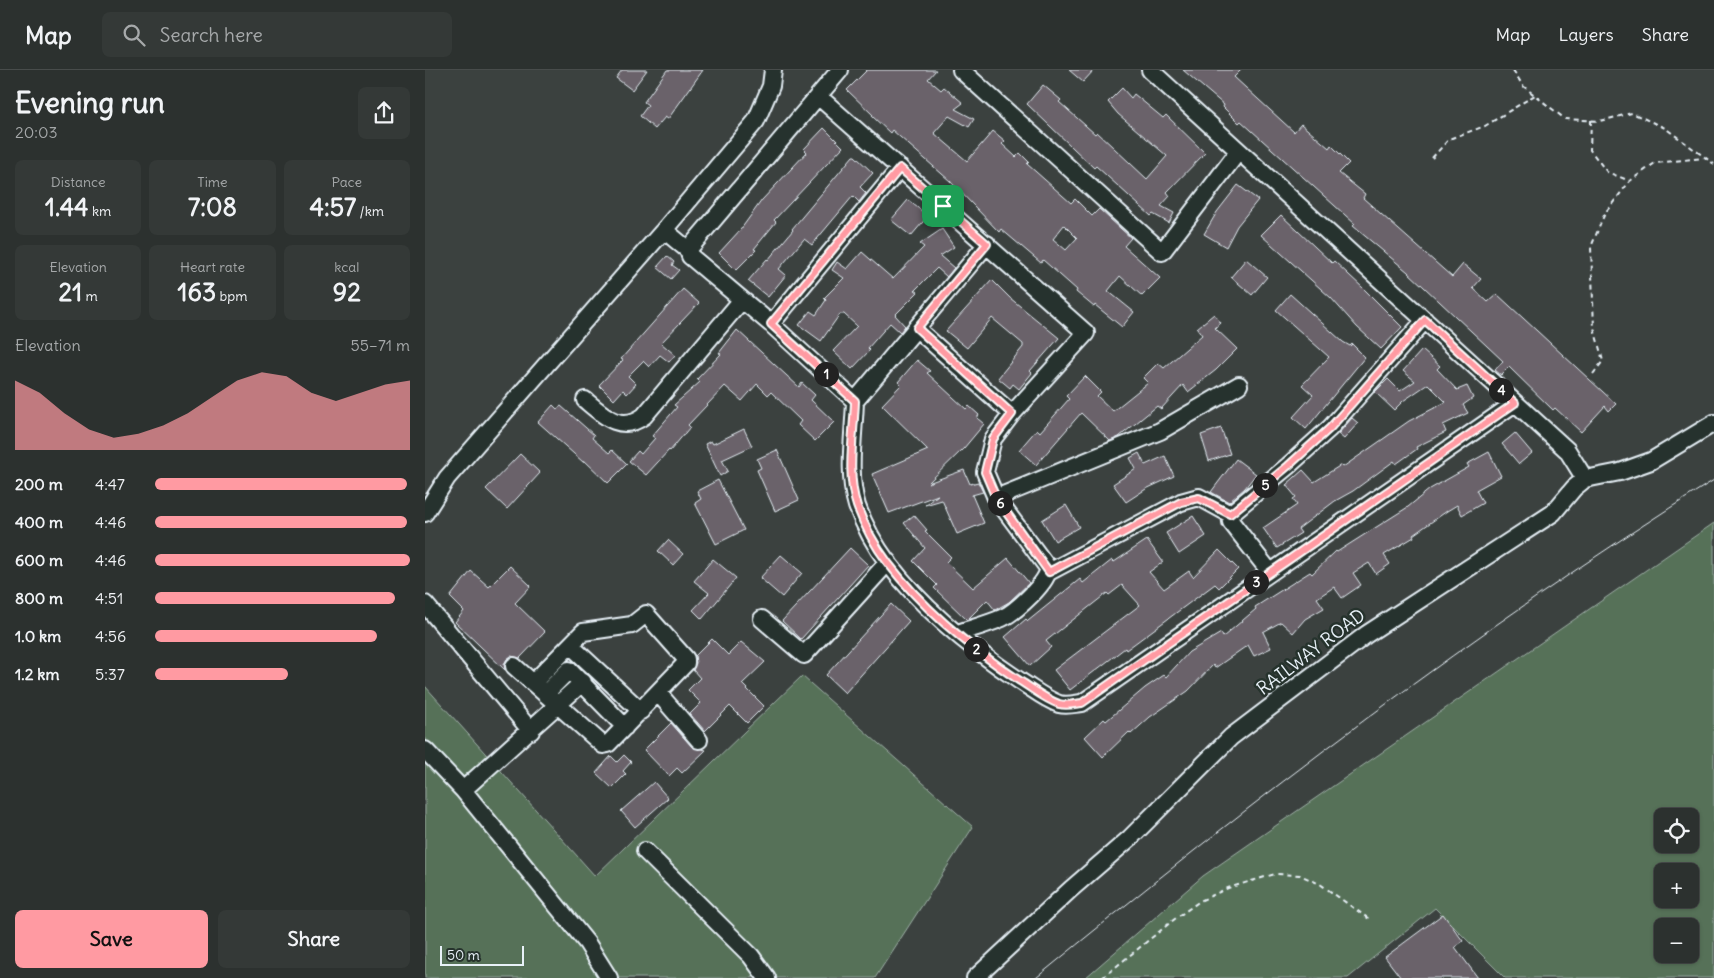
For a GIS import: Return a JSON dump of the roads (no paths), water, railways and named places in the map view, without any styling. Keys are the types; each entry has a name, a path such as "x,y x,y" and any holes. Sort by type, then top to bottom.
{"street":[{"path":"425,513 447,478 664,230 756,121 771,86 773,70"},
{"path":"688,250 840,70"},
{"path":"961,70 1163,252 1238,152"},
{"path":"1150,70 1567,450 1585,479 1620,472 1651,461 1714,423"},
{"path":"818,96 1086,333 1012,414 993,439 985,472 996,498 1049,572"},
{"path":"771,324 900,168"},
{"path":"664,230 688,250 690,256 741,301 771,324 855,401"},
{"path":"987,244 855,401 853,432 854,493 862,518 888,562 931,609 993,663 1044,696 1060,704 1082,703 1515,403"},
{"path":"585,400 601,414 619,424 634,424 644,416 741,301"},
{"path":"1230,514 1330,428 1425,320"},
{"path":"917,328 1012,414"},
{"path":"996,498 1160,431 1239,385"},
{"name":"RAILWAY ROAD","path":"975,978 1071,889 1130,838 1231,737 1367,634 1553,513 1574,488 1585,479"},
{"path":"958,633 1004,617 1034,592 1049,572 1181,502 1199,498 1230,514"},
{"path":"1230,514 1231,522 1270,572"},
{"path":"762,619 804,655 888,562"},
{"path":"425,604 531,731"},
{"path":"514,666 603,745 608,744 659,694 683,667 686,659 646,614 632,625 583,632 539,688"},
{"path":"571,646 641,711"},
{"path":"539,688 569,670 583,682 625,727"},
{"path":"463,790 531,731 583,682"},
{"path":"659,694 699,740"},
{"path":"425,750 463,790 587,943 609,978"},
{"path":"645,851 751,956 767,978"}],"tram line":[{"path":"1036,978 1200,846 1367,718 1538,596 1714,480"}]}
